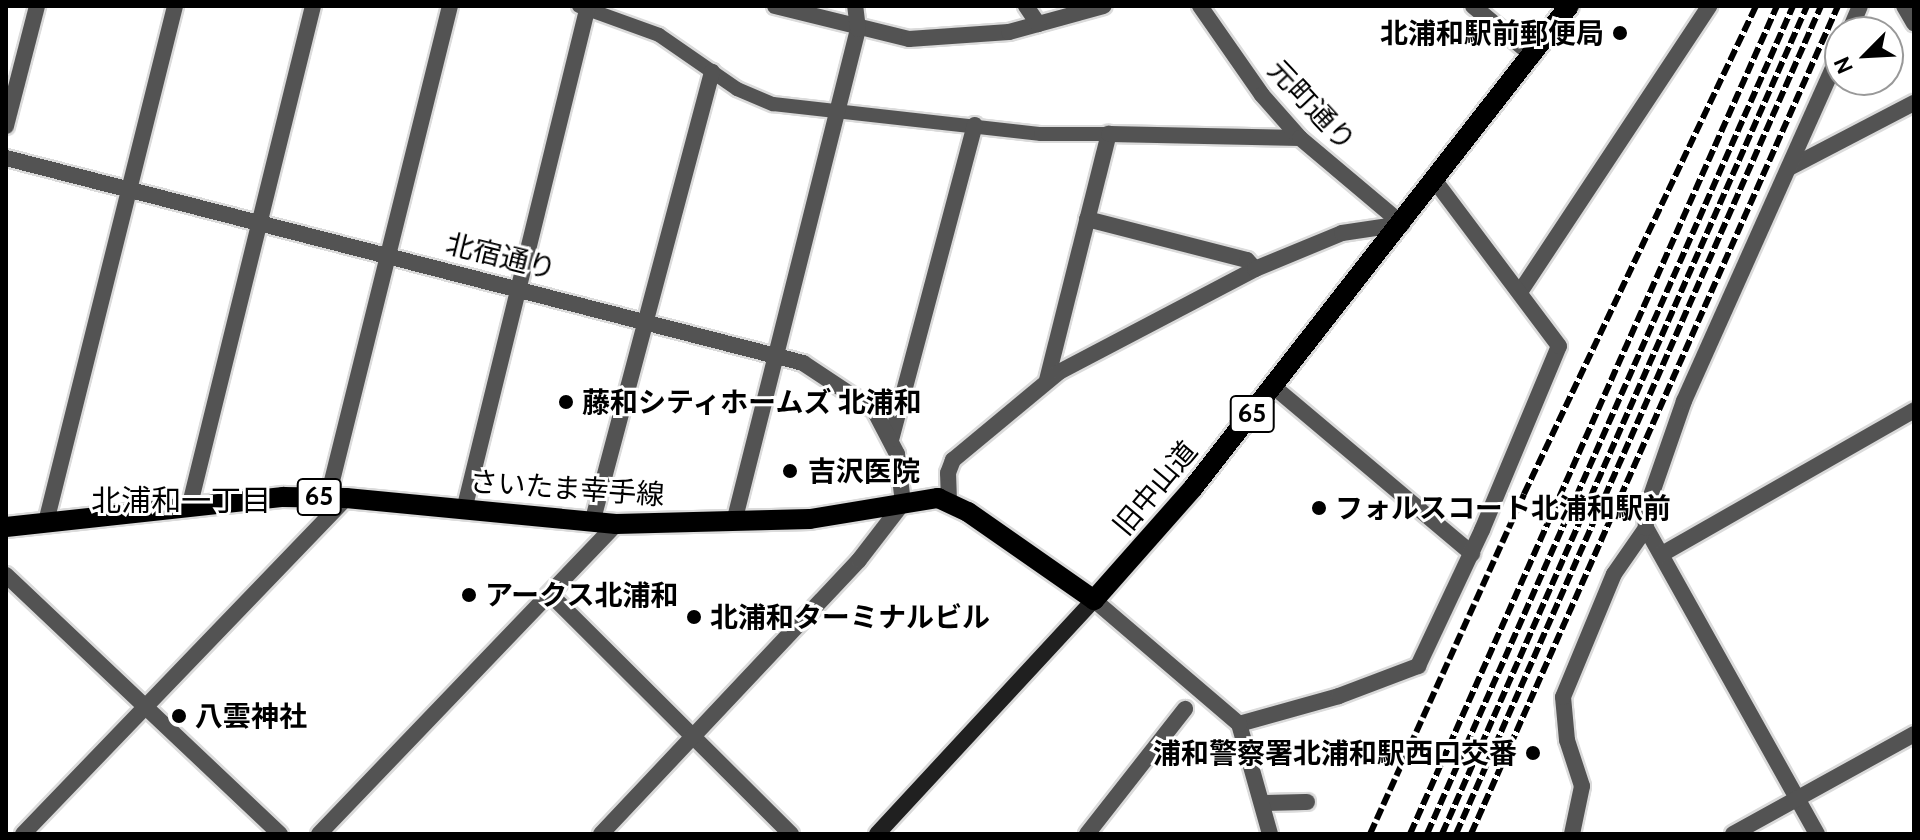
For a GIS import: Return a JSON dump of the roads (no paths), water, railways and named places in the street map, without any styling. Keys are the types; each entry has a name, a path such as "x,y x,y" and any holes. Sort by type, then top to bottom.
{"main road":[{"name":"旧中山道","path":"881,833 1094,600 1274,387 1436,182 1569,6"},
{"name":"さいたま幸手線","path":"6,527 190,504 337,497 616,524 830,517 903,503 949,501"},
{"path":"949,501 1094,600"}],"street":[{"path":"6,126 37,6"},
{"path":"46,522 175,6"},
{"path":"190,504 313,6"},
{"path":"23,834 146,708 337,497 388,254 450,6"},
{"path":"775,6 858,29 909,39 1009,32 1104,6"},
{"path":"734,522 858,29 855,6"},
{"path":"1026,6 1038,24"},
{"name":"元町通り","path":"1200,6 1262,95 1300,138 1402,224"},
{"path":"1473,6 1533,56"},
{"path":"1520,292 1709,6"},
{"path":"1904,6 1914,23"},
{"path":"464,510 585,7 659,35 712,72 773,104 1041,134 1300,138"},
{"path":"592,523 712,72"},
{"path":"1817,834 1646,528 1645,513 1684,401 1824,88"},
{"path":"1789,168 1914,103"},
{"path":"891,440 975,125"},
{"path":"1047,380 1109,134"},
{"name":"北宿通り","path":"6,158 776,354 845,387 874,410 891,440 903,503"},
{"path":"1239,724 1339,696 1418,666 1472,554 1559,346 1436,182"},
{"path":"1087,219 1247,260 1255,269"},
{"path":"949,501 948,473 953,460 1047,380 1255,269 1342,233 1402,224"},
{"path":"1274,387 1472,554"},
{"path":"1662,554 1914,410"},
{"path":"601,834 873,545 903,503"},
{"path":"319,834 616,524"},
{"path":"1572,834 1582,786 1567,740 1563,697 1614,574 1646,528"},
{"path":"6,575 280,834"},
{"path":"551,595 791,834"},
{"path":"1094,600 1239,724 1270,834"},
{"path":"1087,834 1185,709"},
{"path":"1733,834 1914,734"},
{"path":"1263,803 1307,802"}],"railway":[{"path":"1370,834 1524,494 1756,6"},
{"path":"1410,834 1777,6"},
{"path":"1427,834 1793,6"},
{"path":"1442,834 1807,6"},
{"path":"1456,834 1821,6"},
{"path":"1471,834 1838,6"}],"place":[{"name":"北浦和駅前郵便局","path":"1620,33"},
{"name":"藤和シティホームズ 北浦和","path":"566,402"},
{"name":"吉沢医院","path":"790,471"},
{"name":"フォルスコート北浦和駅前","path":"1319,508"},
{"name":"アークス北浦和","path":"469,595"},
{"name":"北浦和ターミナルビル","path":"694,617"},
{"name":"八雲神社","path":"179,716"},
{"name":"浦和警察署北浦和駅西口交番","path":"1533,753"}],"district":[{"name":"北浦和一丁目","path":"181,501"}]}
